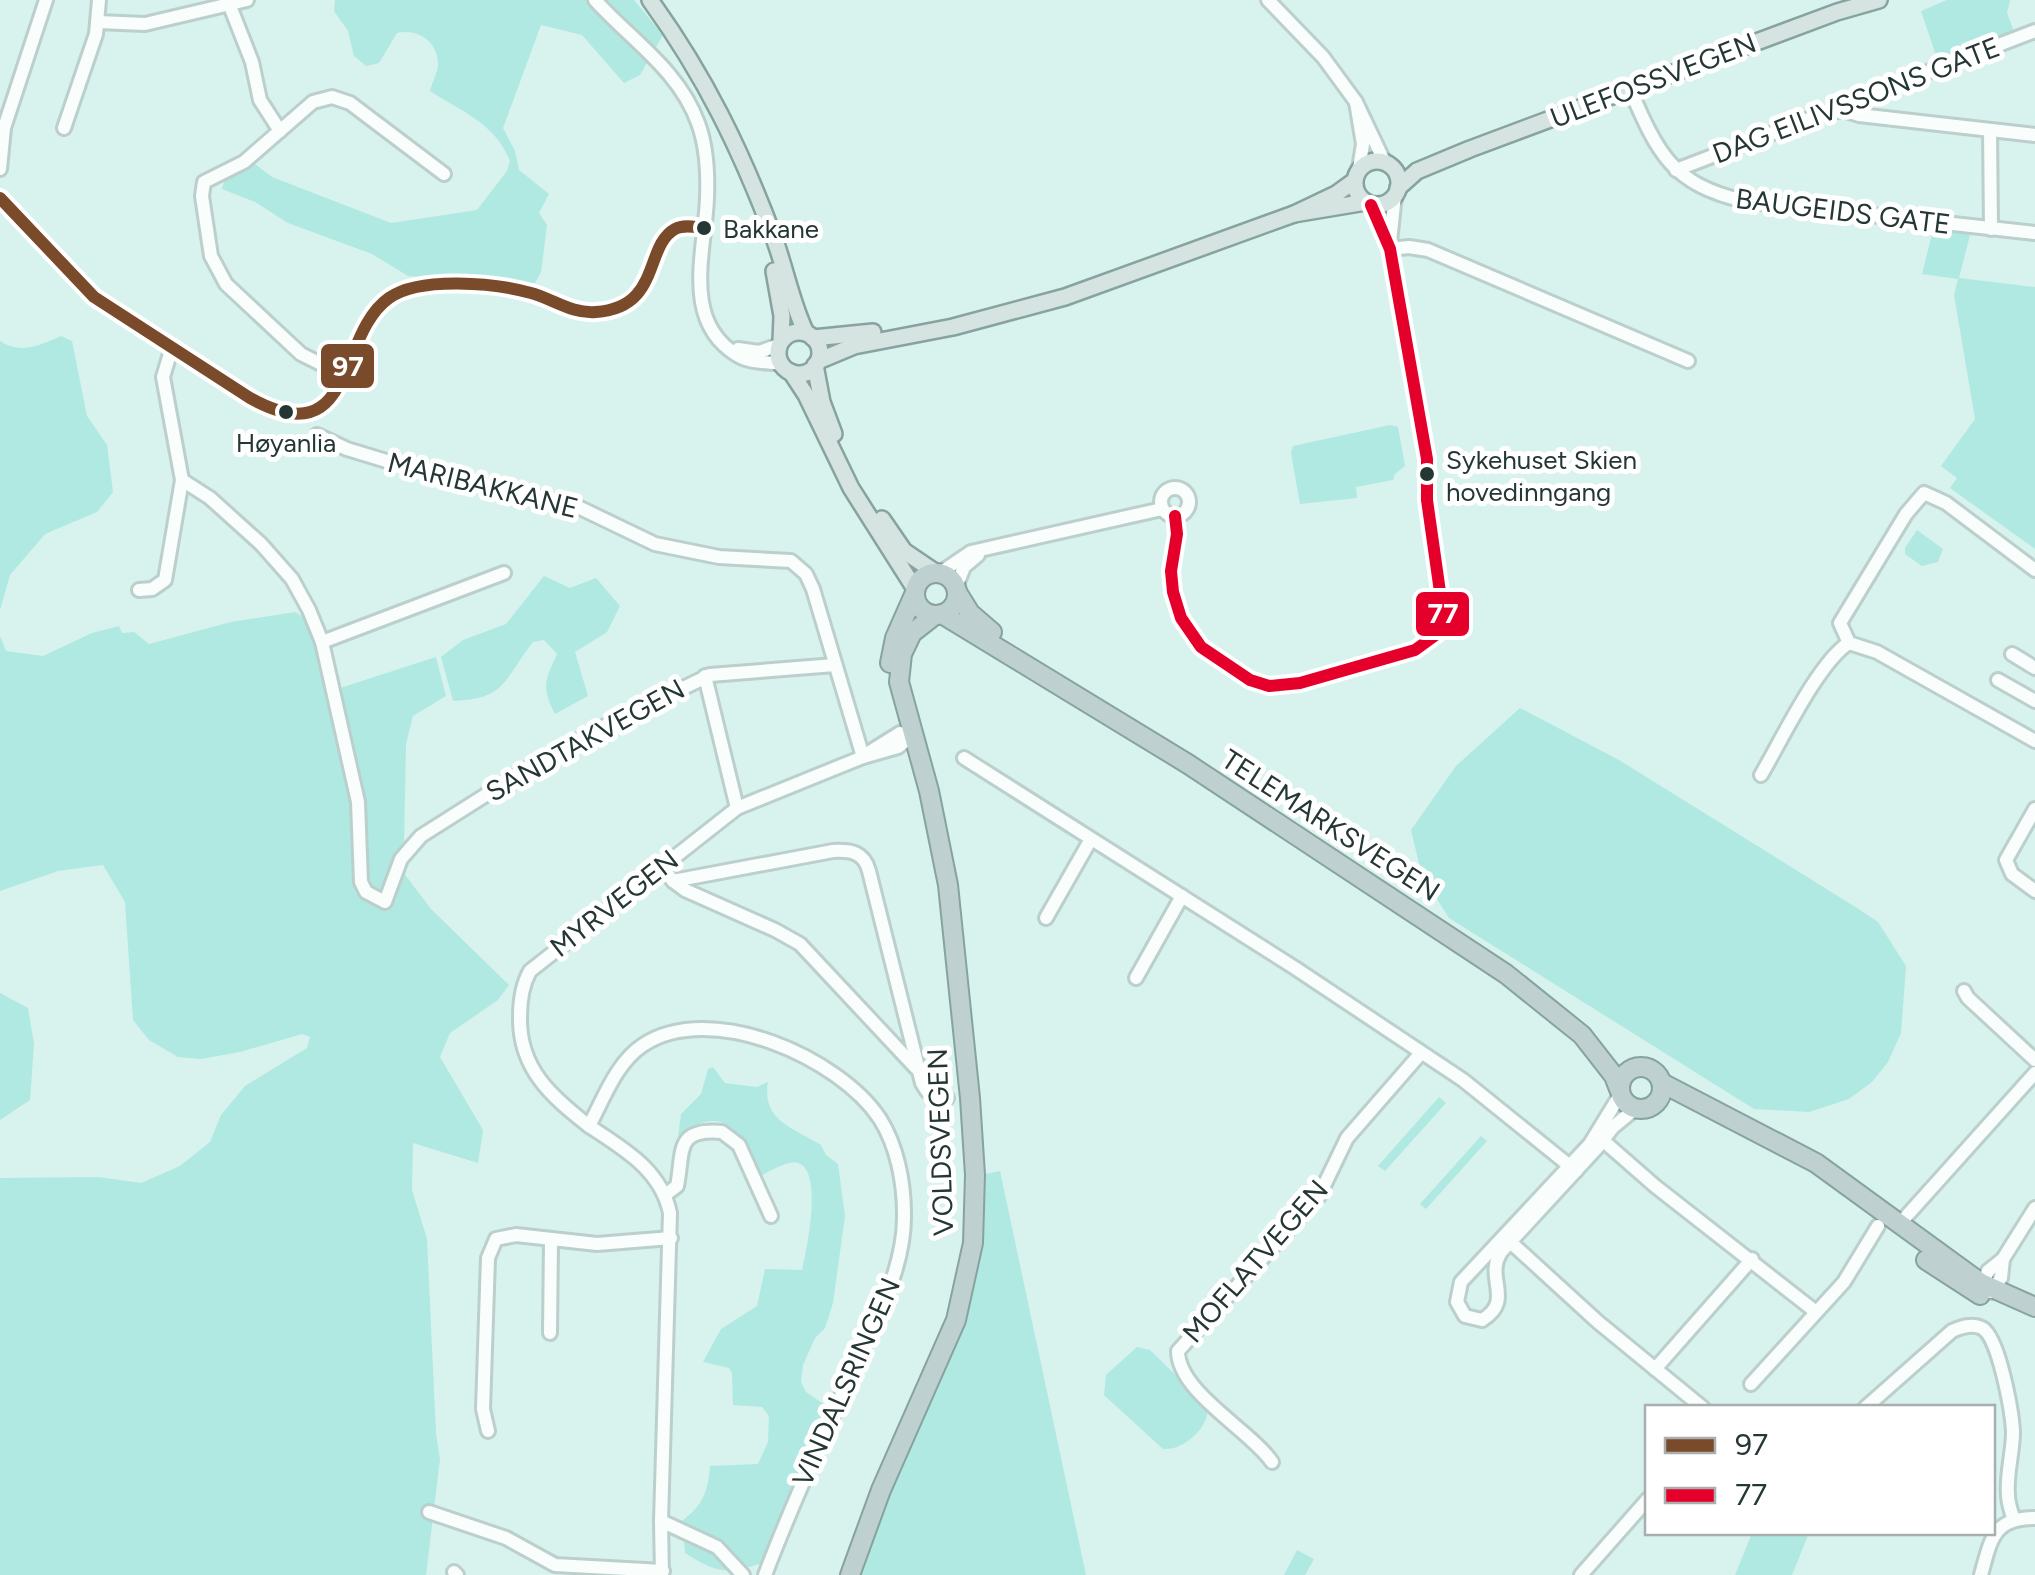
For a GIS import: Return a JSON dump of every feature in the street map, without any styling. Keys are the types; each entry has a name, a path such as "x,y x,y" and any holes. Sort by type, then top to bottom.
{"highway":[{"path":"937,573 950,578 957,589 952,608 939,615 922,610 914,592 920,579 937,573"},
{"name":"TELEMARKSVEGEN","path":"957,589 970,613 1038,670"},
{"name":"VOLDSVEGEN","path":"850,1575 881,1490 956,1320 972,1243 975,1175 970,1098 948,884 931,806 891,692 890,658 914,592"},
{"name":"VOLDSVEGEN","path":"905,738 899,669 912,632 939,615"},
{"name":"TELEMARKSVEGEN","path":"939,615 1038,670 1237,795 1472,951 1555,1011 1585,1038 1633,1068 1648,1068 1662,1083 1714,1113 1816,1163 1986,1290 2035,1316"},
{"name":"TELEMARKSVEGEN","path":"1585,1038 1614,1076 1620,1092 1644,1107 1714,1113"},
{"path":"1620,1092 1624,1074 1633,1068"},
{"path":"1644,1107 1661,1096 1662,1083"},
{"name":"TELEMARKSVEGEN","path":"1986,1290 2035,1306"}],"main road":[{"path":"650,0 717,103 738,148 810,336 820,352 816,363 822,402 847,462 904,551 937,573"},
{"name":"ULEFOSSVEGEN","path":"1837,12 1862,0"},
{"name":"ULEFOSSVEGEN","path":"1397,191 1417,171 1470,149 1837,12 1879,0"},
{"name":"ULEFOSSVEGEN","path":"1389,164 1470,149"},
{"path":"786,368 802,373 854,346 1064,297 1294,214 1336,194 1371,162 1389,164 1399,180 1397,191 1383,204 1294,214"},
{"path":"1357,175 1357,194 1368,203"},
{"path":"763,213 782,316 780,343 786,368 806,395 851,488 914,592"},
{"path":"780,343 792,333 810,336 971,320"}],"street":[{"path":"0,169 4,128 46,0"},
{"path":"64,128 98,22 98,0"},
{"path":"98,22 134,26 247,0"},
{"path":"595,0 668,72 694,112 707,163 700,297 706,320 722,342 746,359 786,368"},
{"path":"1268,0 1323,57 1356,102 1389,164"},
{"path":"230,6 252,62 260,100 280,131"},
{"name":"DAG EILIVSSONS GATE","path":"1676,170 1822,114 1842,110 1894,85 2035,31"},
{"name":"BAUGEIDS GATE","path":"1630,90 1659,150 1676,170 1701,188 1744,202 2035,234"},
{"path":"345,376 317,364 295,348 226,284 211,256 202,196 204,182 244,162 314,102 326,97 339,98 444,174"},
{"path":"1356,102 1364,144 1357,175"},
{"path":"1842,110 2035,135"},
{"name":"BAUGEIDS GATE","path":"1990,130 1991,228"},
{"path":"1390,249 1397,191"},
{"path":"0,198 94,297 250,398 281,412 301,412 334,396 369,318 402,290 431,284 506,289 534,294 580,311 608,310 639,292 671,232 681,226 704,228"},
{"path":"1175,516 1177,534 1171,571 1181,618 1201,647 1250,680 1268,686 1300,683 1415,650 1436,634 1443,613 1428,500 1427,459 1390,249 1368,203"},
{"path":"1390,249 1428,250 1688,360"},
{"path":"722,342 759,352 780,343"},
{"path":"139,590 158,587 166,576 182,480 163,377 172,347"},
{"name":"MARIBAKKANE","path":"317,435 347,450 394,463 562,501 655,544 719,557 791,562 810,581 863,758"},
{"path":"182,480 221,508 292,579 322,642 504,573"},
{"path":"1162,509 1165,492 1182,491 1188,506 1175,516"},
{"path":"2035,570 1946,503 1924,493 1906,514 1842,616 1841,629 1849,644 1877,652 2035,741"},
{"path":"937,573 971,552 1162,509 1175,516"},
{"path":"957,589 964,567 988,548"},
{"name":"SANDTAKVEGEN","path":"322,642 360,813 361,882 366,892 385,902 401,860 432,828 540,760 704,676 835,665"},
{"path":"1760,775 1821,675 1839,650 1849,644"},
{"path":"2012,654 2035,668"},
{"path":"704,676 738,808"},
{"path":"1998,680 2035,702"},
{"name":"MYRVEGEN","path":"589,1126 553,1097 534,1075 520,1033 522,992 536,964 738,808 863,758 877,745 905,738"},
{"path":"964,758 1463,1080 1572,1168"},
{"path":"2035,808 2006,860 2012,874 2035,891"},
{"path":"1046,918 1090,839"},
{"path":"673,881 833,851 848,850 860,855 870,871 918,1070 927,1090 947,1098"},
{"path":"661,866 684,890 800,944 918,1070"},
{"path":"1136,978 1182,896"},
{"path":"1964,991 2035,1060"},
{"name":"VINDALSRINGEN","path":"589,1126 632,1054 654,1039 699,1030 762,1040 818,1064 867,1103 888,1135 904,1199 900,1256 884,1302 808,1468 766,1575"},
{"name":"MOFLATVEGEN","path":"1272,1462 1184,1373 1178,1352 1319,1196 1346,1138 1422,1053"},
{"path":"1903,1220 2035,1073"},
{"path":"1600,1138 1620,1092"},
{"path":"1507,1240 1494,1264 1498,1306 1486,1319 1469,1319 1459,1308 1458,1289 1600,1138 1626,1113 1644,1107"},
{"path":"429,1512 498,1534 555,1570 662,1573 670,1214 665,1195 648,1170 589,1126"},
{"path":"665,1195 677,1186 679,1154 684,1142 696,1134 722,1132 739,1145 771,1216"},
{"path":"1600,1138 1816,1312"},
{"path":"1986,1290 2002,1278 2002,1260 2035,1208"},
{"path":"1751,1384 1849,1274 1878,1226"},
{"path":"488,1431 482,1394 488,1252 496,1239 505,1236 598,1244 671,1238"},
{"path":"1507,1240 1598,1322 1699,1405"},
{"path":"550,1333 551,1241"},
{"path":"1655,1368 1752,1260"},
{"path":"1868,1405 1952,1332 1964,1326 1985,1330 1991,1338 2011,1418 2007,1493 2013,1518"},
{"path":"1581,1575 1645,1502"},
{"path":"1981,1575 1996,1533 2013,1518 2035,1518"},
{"path":"661,1521 717,1547 743,1575"}],"shaded area":[{"path":"335,0 634,0 663,35 640,75 624,83 582,35 541,25 503,128 515,151 519,170 549,194 539,213 547,225 541,272 532,288 408,276 372,254 288,223 255,202 222,189 224,182 255,164 272,177 391,223 477,210 507,171 510,161 496,137 430,91 438,66 435,50 426,39 412,33 397,33 379,63 366,66 354,56 348,31 334,11"},
{"path":"1947,0 2010,0 2007,13 2015,34 1939,64 1921,11"},
{"path":"1934,226 1971,231 1959,278 2035,287 2035,549 1950,488 1957,478 1941,466 1975,419 1954,295 1958,279 1922,274"},
{"path":"61,336 72,341 87,416 107,445 113,492 97,512 45,534 10,575 0,610 0,341 23,348"},
{"path":"1390,425 1398,427 1405,466 1393,480 1356,487 1357,498 1300,504 1293,446"},
{"path":"1917,530 1943,549 1938,562 1922,566 1905,554"},
{"path":"544,576 570,588 596,578 620,606 607,632 575,652 588,696 555,714 546,684 557,654 544,640 533,642 509,677 494,691 453,701 441,657 463,640 506,624"},
{"path":"295,612 311,632 322,680 337,689 436,657 446,696 413,716 406,744 404,844 397,864 431,909 509,985 498,1000 450,1033 440,1057 483,1130 478,1163 413,1143 412,1190 427,1239 440,1459 426,1575 0,1575 0,1178 98,1177 141,1183 180,1166 210,1142 221,1115 245,1086 307,1048 310,1037 302,1034 201,1059 178,1057 149,1040 133,1020 125,902 103,865 58,871 0,891 0,636 6,651 43,656 92,633 119,626 122,633 134,632 149,644 231,622"},
{"path":"1520,708 1619,760 1878,922 1906,966 1901,1033 1888,1062 1872,1082 1849,1099 1809,1112 1754,1109 1449,918 1422,876 1411,830 1456,766"},
{"path":"0,993 28,1008 34,1044 30,1100 0,1120"},
{"path":"713,1067 725,1083 757,1087 768,1082 767,1095 775,1115 821,1145 838,1164 845,1216 833,1303 825,1328 815,1338 803,1365 801,1382 806,1392 828,1407 762,1563 730,1570 705,1565 685,1553 682,1521 703,1497 710,1466 758,1464 768,1442 769,1416 762,1407 733,1405 729,1368 703,1362 721,1329 757,1306 765,1269 802,1270 812,1196 806,1169 798,1163 760,1176 739,1135 730,1126 708,1121 678,1137 681,1114 701,1094 708,1069"},
{"path":"1439,1097 1446,1103 1385,1171 1378,1166"},
{"path":"1481,1136 1487,1141 1426,1209 1420,1204"},
{"path":"1000,1171 1086,1575 842,1575 946,1328 965,1261 970,1177"},
{"path":"1137,1347 1150,1350 1208,1407 1199,1430 1179,1446 1163,1449 1104,1395 1106,1375"},
{"path":"1751,1535 1808,1535 1792,1575 1735,1575"},
{"path":"1297,1550 1314,1559 1305,1575 1284,1575"}],"transit line":[{"name":"97","path":"0,198 94,297 250,398 284,412 309,412 327,402 372,315 389,298 403,291 438,284 478,284 531,293 579,311 617,308 641,288 665,237 682,227 704,228"},
{"name":"77","path":"1175,516 1177,534 1171,571 1181,618 1201,647 1250,680 1269,686 1300,683 1415,650 1437,634 1443,613 1427,500 1427,459 1390,249 1371,205"}],"place":[{"name":"Bakkane","path":"704,228"},
{"name":"Høyanlia","path":"286,412"},
{"name":"Sykehuset Skien hovedinngang","path":"1427,474"}]}
